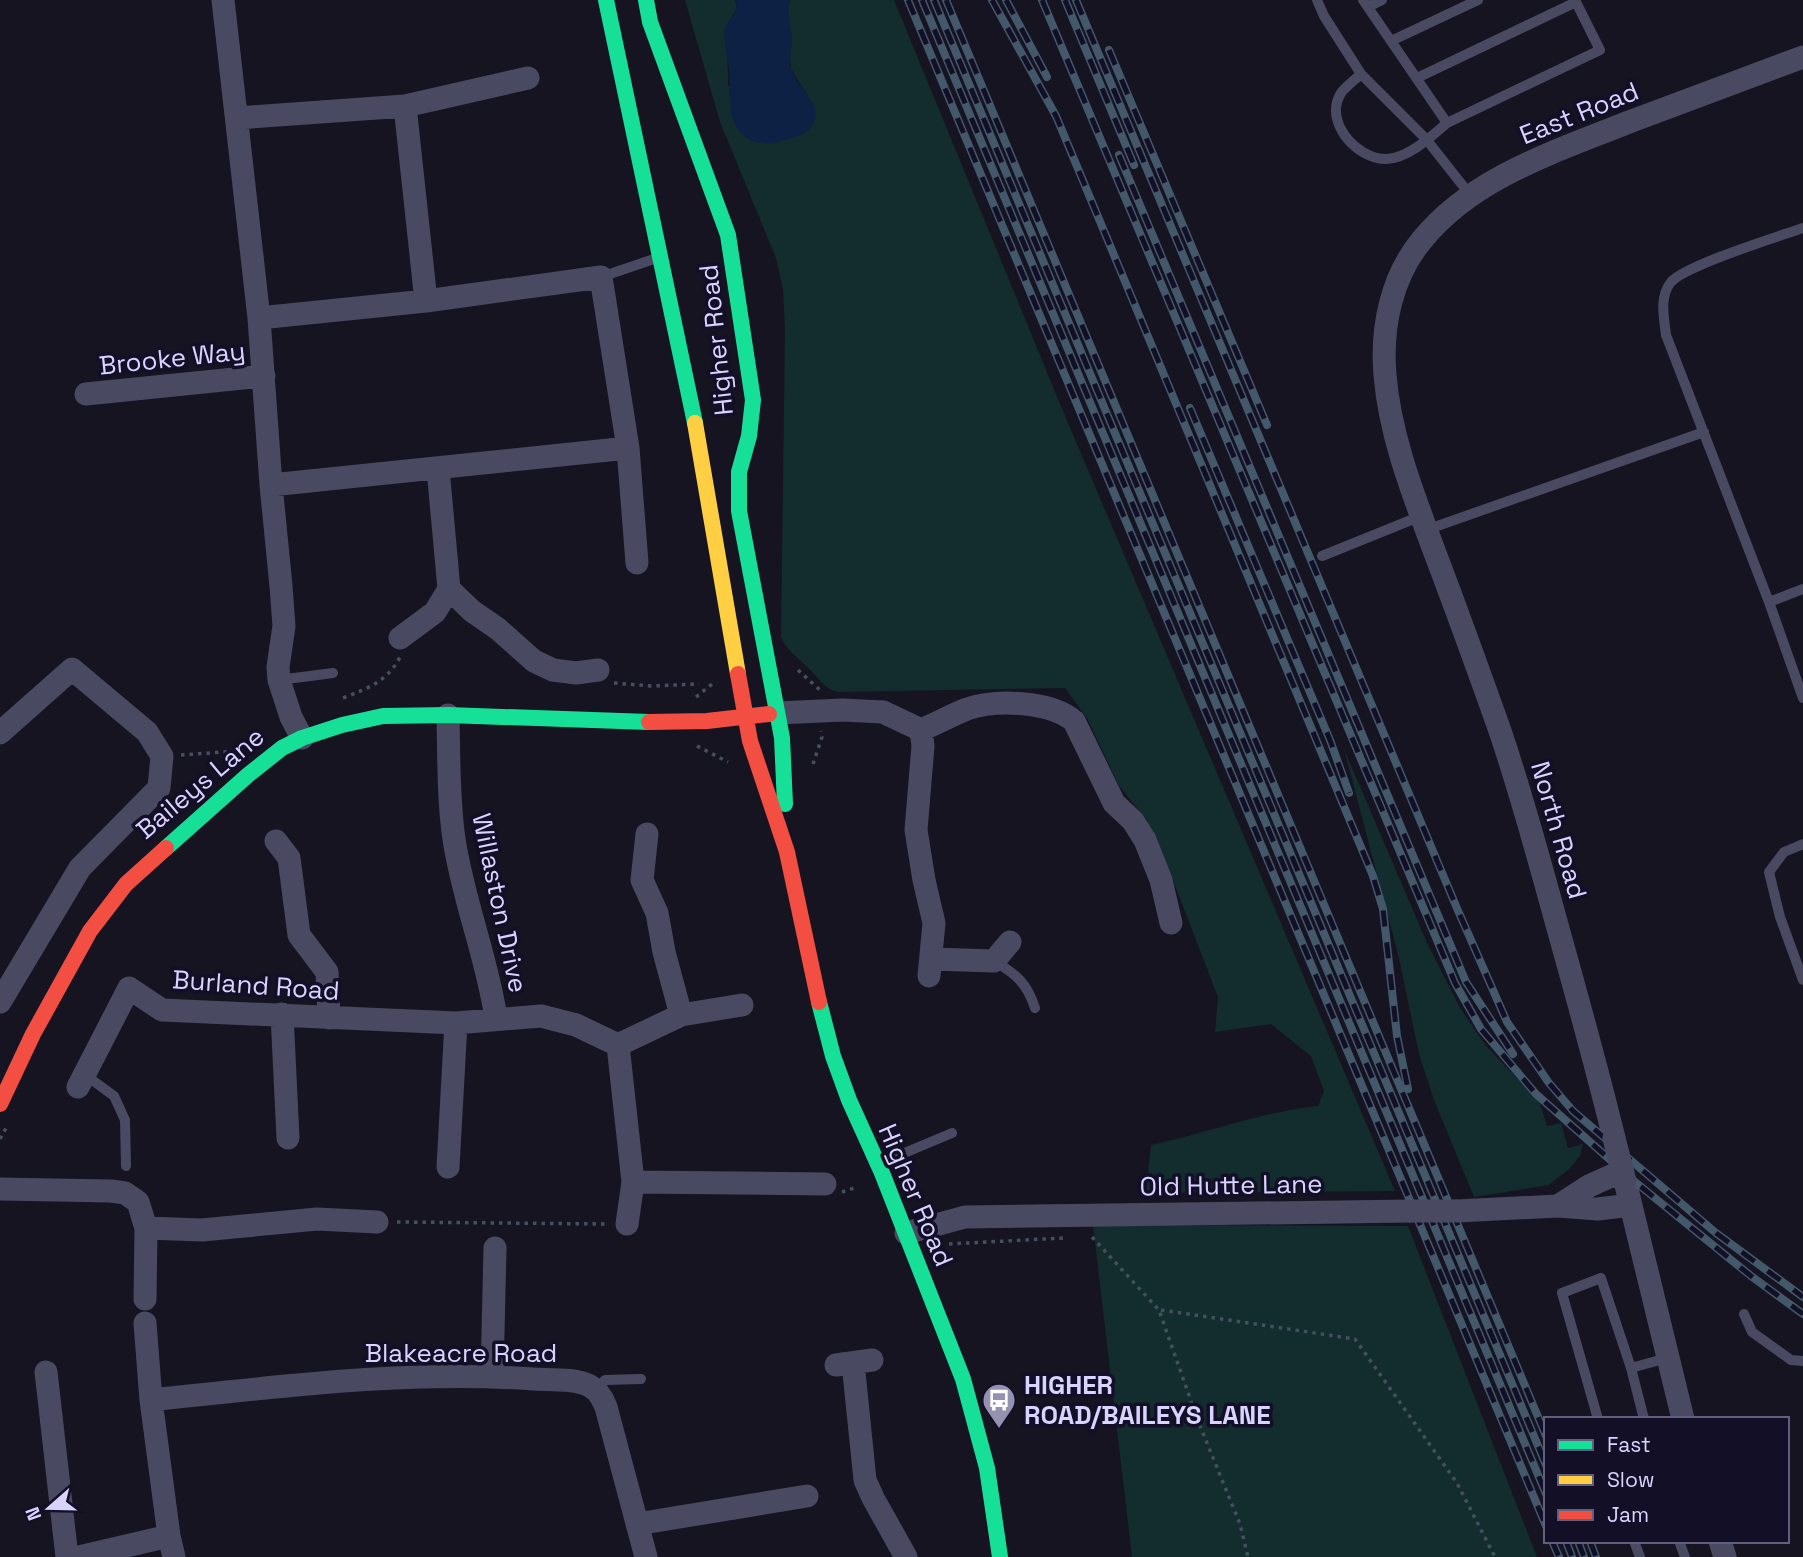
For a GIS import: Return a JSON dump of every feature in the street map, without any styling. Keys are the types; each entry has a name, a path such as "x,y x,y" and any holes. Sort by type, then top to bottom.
{"main road":[{"name":"Higher Road","path":"606,0 691,401 750,741 787,852 810,967 849,1100 909,1239 963,1379 987,1468 1000,1557"},
{"name":"Higher Road","path":"646,0 650,22 728,235 753,400 749,436 739,472 739,511 782,738 787,852"},
{"name":"Baileys Lane","path":"0,1104 33,1034 90,931 126,884 282,748 342,724 383,716 448,715 623,723 706,721 778,713"}],"street":[{"path":"223,0 264,376 284,626 278,667 279,680 290,717 302,738"},
{"name":"East Road","path":"1406,265 1423,239 1445,216 1471,196 1528,163 1803,57"},
{"path":"237,118 405,106 528,78"},
{"path":"405,106 426,301"},
{"name":"North Road","path":"1406,265 1387,315 1383,356 1389,408 1405,469 1518,788 1599,1076 1621,1175 1631,1205 1682,1417"},
{"path":"259,318 426,301 601,277 628,447 637,562"},
{"name":"Brooke Way","path":"86,394 264,376"},
{"path":"271,485 628,447"},
{"path":"404,643 435,612 449,589 438,469"},
{"path":"449,589 534,662 553,670 605,676"},
{"path":"0,1002 80,868 159,788 162,756 147,732 72,669 2,727"},
{"path":"778,713 843,710 883,712 922,730 968,709 981,706 1039,705 1066,714 1074,721 1114,803 1133,821 1145,840 1161,880 1171,923"},
{"name":"Willaston Drive","path":"448,715 454,839 470,913 491,984 496,1018"},
{"path":"922,730 916,830 934,923 930,968 994,961 1010,942"},
{"path":"647,834 642,880 657,914 681,1015"},
{"path":"276,841 289,858 299,935 327,972 329,1017"},
{"name":"Burland Road","path":"81,1080 129,988 162,1010 456,1023 541,1016 576,1025 618,1045"},
{"path":"627,1224 633,1182 618,1045 681,1015 742,1004"},
{"path":"282,1014 288,1138"},
{"path":"447,1167 456,1023"},
{"path":"1559,1206 1589,1186 1621,1175"},
{"path":"633,1182 825,1184"},
{"path":"0,1189 111,1191 125,1193 138,1202 145,1228 145,1299"},
{"name":"Old Hutte Lane","path":"909,1239 965,1217 1457,1211 1559,1206 1598,1209 1631,1205"},
{"path":"145,1228 202,1230 317,1219 377,1222"},
{"path":"492,1376 495,1248"},
{"path":"79,1557 172,1547 151,1400 145,1323"},
{"path":"854,1363 865,1480 906,1557"},
{"path":"46,1372 67,1557"},
{"name":"Blakeacre Road","path":"151,1400 333,1381 492,1376 572,1382 590,1386 595,1390"},
{"path":"595,1390 606,1407 646,1557"},
{"path":"637,1524 807,1496"}],"lane":[{"path":"1317,0 1324,16 1361,74 1426,139 1471,196"},
{"path":"1382,0 1365,4 1447,123"},
{"path":"1391,41 1478,0"},
{"path":"1361,74 1340,94 1337,113 1347,142 1374,158 1387,159 1401,156 1447,123 1600,50 1575,1 1417,78"},
{"path":"1803,228 1703,264 1672,282 1662,304 1666,335 1803,698"},
{"path":"601,277 660,257"},
{"path":"1322,556 1704,432"},
{"path":"1769,602 1803,589"},
{"path":"279,680 333,673"},
{"path":"1803,844 1784,852 1769,872 1780,917 1803,980"},
{"path":"994,961 1028,987 1035,1008"},
{"path":"81,1080 114,1096 125,1119 126,1166"},
{"path":"877,1164 952,1133"},
{"path":"1597,1417 1562,1293 1601,1278 1631,1368 1643,1417"},
{"path":"1744,1314 1752,1332 1791,1360 1803,1361"},
{"path":"1631,1368 1667,1358"},
{"path":"595,1390 605,1380 641,1379"}],"path":[{"path":"339,699 378,684 390,673 404,643"},
{"path":"605,676 652,686 699,684"},
{"path":"162,756 248,751"},
{"path":"377,1222 627,1224"},
{"path":"1079,1237 1093,1237 1159,1310 1198,1420 1240,1524 1248,1557"},
{"path":"909,1239 1065,1238"},
{"path":"1159,1310 1355,1339 1457,1483 1495,1557"}],"green space":[{"path":"685,0 735,0 736,10 727,28 728,86 814,106 791,69 792,38 787,13 790,0 894,0 1065,416 1395,1191 1146,1193 1151,1145 1276,1113 1318,1106 1324,1091 1311,1056 1271,1024 1215,1032 1218,997 1157,839 1146,819 1119,786 1088,720 1065,688 838,692 824,685 783,642 783,290 776,258 720,122"},
{"path":"1344,749 1428,945 1459,1006 1486,1046 1539,1101 1547,1126 1561,1123 1568,1148 1583,1144 1580,1156 1549,1185 1474,1197 1434,1100 1419,1054 1399,958"},
{"path":"1093,1225 1408,1226 1537,1557 1132,1557"}],"water":[{"path":"735,0 790,0 791,69 813,103 815,111 812,126 802,134 779,142 753,141 744,136 733,120 724,38 725,28 737,8"}],"railway":[{"path":"908,0 1544,1521"},
{"path":"922,0 1544,1489"},
{"path":"934,0 1544,1460"},
{"path":"946,0 1544,1431"},
{"path":"992,0 1056,116 1373,876 1383,909 1397,1036 1408,1089"},
{"path":"1006,0 1047,77"},
{"path":"1042,0 1455,983 1481,1029 1536,1094 1634,1181 1751,1276 1803,1314"},
{"path":"1065,0 1134,165"},
{"path":"1076,0 1507,1022 1549,1083 1573,1111 1716,1233 1803,1297"},
{"path":"1109,50 1267,425"},
{"path":"1119,155 1466,982 1513,1054"},
{"path":"1190,408 1330,740 1349,793"},
{"path":"1553,1543 1559,1557"},
{"path":"1567,1543 1572,1557"},
{"path":"1579,1543 1584,1557"},
{"path":"1591,1543 1596,1557"}],"traffic: fast":[{"path":"606,0 695,423"},
{"path":"646,0 650,22 728,235 753,400 749,436 739,472 739,511 782,738 785,804"},
{"path":"166,848 282,748 302,738 342,725 383,716 448,715 649,722"},
{"path":"819,1002 833,1056 849,1100 882,1173 963,1379 987,1468 1000,1557"}],"traffic: slow":[{"path":"695,423 738,674"}],"traffic: jam":[{"path":"738,674 750,741 787,852 819,1002"},
{"path":"649,722 707,721 769,714"},
{"path":"0,1104 33,1034 90,931 126,884 166,848"}],"place":[{"name":"HIGHER ROAD/BAILEYS LANE","path":"999,1430"}]}
